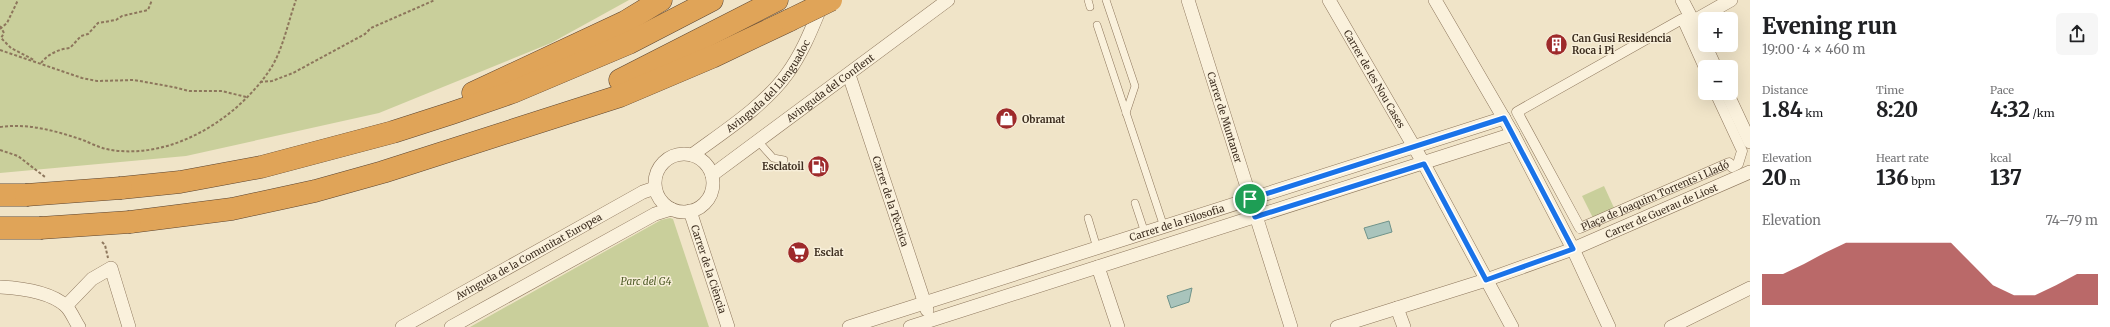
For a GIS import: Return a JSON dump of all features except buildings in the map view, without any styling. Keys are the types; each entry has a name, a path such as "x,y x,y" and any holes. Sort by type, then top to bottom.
{"highway":[{"path":"393,132 625,22 662,0"},
{"path":"0,195 121,188 180,182 261,167 393,132 513,92 629,43 712,0"},
{"path":"512,130 638,72 777,0"},
{"path":"0,228 40,228 130,222 210,213 315,192 383,172 620,96 712,57 831,0"}],"street":[{"name":"Avinguda del Llenguadoc","path":"692,155 750,112 786,75 808,40 824,0"},
{"name":"Avinguda del Conflent","path":"712,175 849,75 948,0"},
{"name":"Carrer de Muntaner","path":"1188,0 1255,217 1291,327"},
{"name":"Carrer de les Nou Cases","path":"1329,0 1424,164 1512,327"},
{"path":"1435,0 1513,134 1573,249 1609,327"},
{"path":"1682,0 1698,30"},
{"path":"1694,21 1731,0"},
{"name":"Plaça de Joaquim Torrents i Lladó","path":"1700,60 1682,19 1517,112 1580,228 1728,163 1732,167 1738,164 1742,151 1718,100"},
{"name":"Carrer de la Tècnica","path":"849,75 932,324"},
{"path":"1730,100 1750,142"},
{"name":"Carrer de la Filosofia","path":"849,327 1504,118"},
{"name":"Carrer de la Filosofia","path":"910,327 932,324 1098,268 1424,164 1513,134"},
{"path":"452,327 655,214 671,209 690,211 701,206 709,197 713,182 712,175 707,165 700,158 692,155 677,154 664,161 655,176 655,188 658,198 671,209"},
{"name":"Carrer de Guerau de Liost","path":"1336,327 1486,280 1573,249 1750,172"},
{"name":"Avinguda de la Comunitat Europea","path":"402,327 642,192 655,188"},
{"name":"Carrer de la Ciència","path":"690,211 728,327"},
{"path":"66,306 92,279 111,268 129,327"},
{"path":"1098,268 1118,327"},
{"path":"0,287 24,288 52,298 66,306 79,327"},
{"path":"1671,327 1750,288"},
{"path":"1398,308 1404,327"}],"lane":[{"path":"1106,0 1135,86 1126,113"},
{"path":"1097,24 1164,227"},
{"path":"758,140 773,158 784,160"},
{"path":"1135,203 1145,233"},
{"path":"1088,218 1097,248"}],"path":[{"path":"18,0 7,23 0,28 4,33 2,38 5,44 33,58 35,61"},
{"path":"40,63 46,56 60,49 70,48 81,36 88,34 98,23 116,20 122,16 148,10 152,0"},
{"path":"0,127 40,127 105,149 141,151 162,148 181,142 224,117 260,82 271,68 296,0"},
{"path":"260,82 272,81 293,73 365,34 371,28 435,0"},
{"path":"13,49 15,55"},
{"path":"0,50 82,78 97,81 134,80 189,91 222,91 246,97"}],"green space":[{"path":"0,0 629,0 551,43 379,113 186,156 0,173"},
{"path":"1604,186 1615,210 1594,220 1582,196"},
{"name":"Parc del G4","path":"670,218 673,219 709,327 470,327 661,220"}],"water":[{"path":"1389,221 1392,232 1368,239 1364,228"},
{"path":"1192,288 1189,302 1171,308 1167,296"}],"place":[{"name":"Can Gusi Residencia Roca i Pi","path":"1557,44"},
{"name":"Obramat","path":"1007,119"},
{"name":"Esclatoil","path":"819,166"},
{"name":"Esclat","path":"798,252"}],"route":[{"path":"1504,118 1573,249 1486,280 1424,164 1255,217 1250,199 1504,118"}]}
